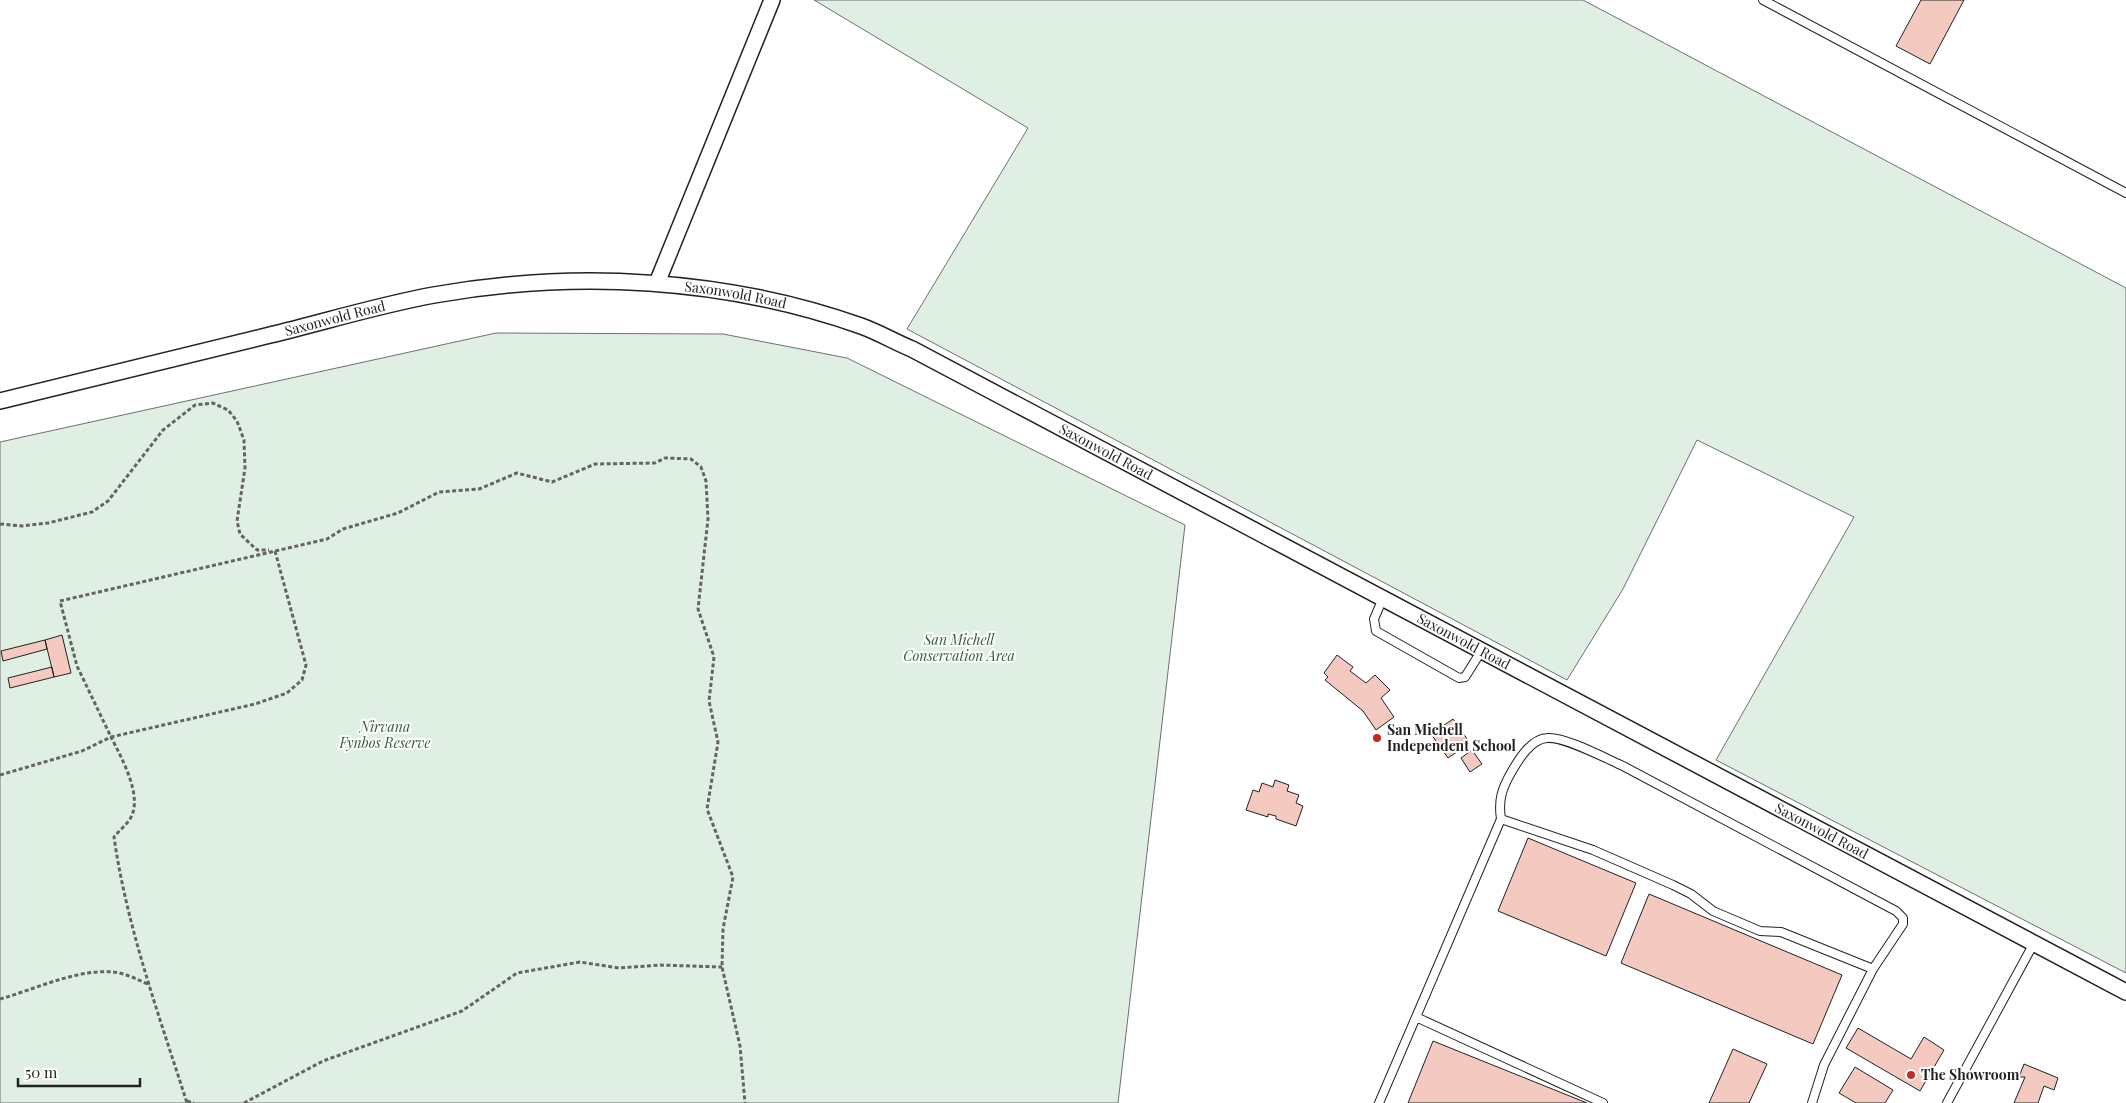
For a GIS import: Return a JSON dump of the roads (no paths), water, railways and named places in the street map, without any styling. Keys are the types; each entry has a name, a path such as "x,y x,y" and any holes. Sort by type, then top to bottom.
{"street":[{"path":"657,283 772,0"},
{"name":"Saxonwold Road","path":"0,401 433,295 521,284 597,281 657,283 739,294 807,309 862,326 912,350 2126,992"}],"lane":[{"path":"1763,0 2126,193"},
{"path":"1383,598 1374,619 1376,631 1459,678 1465,677 1482,650"},
{"path":"1379,1103 1501,819 1499,800 1503,786 1523,753 1538,741 1547,738 1576,746 1623,766 1896,910 1903,918 1903,924 1873,970 1824,1065 1812,1103"},
{"path":"1501,819 1593,850 1679,888 1698,898 1713,911 1760,931 1781,932 1873,970"},
{"path":"1947,1103 2034,943"},
{"path":"1416,1017 1603,1103"}],"place":[{"name":"San Michell Independent School","path":"1377,738"},
{"name":"The Showroom","path":"1911,1075"}],"park label":[{"name":"San Michell Conservation Area","path":"959,648"},
{"name":"Nirvana Fynbos Reserve","path":"385,736"}]}
